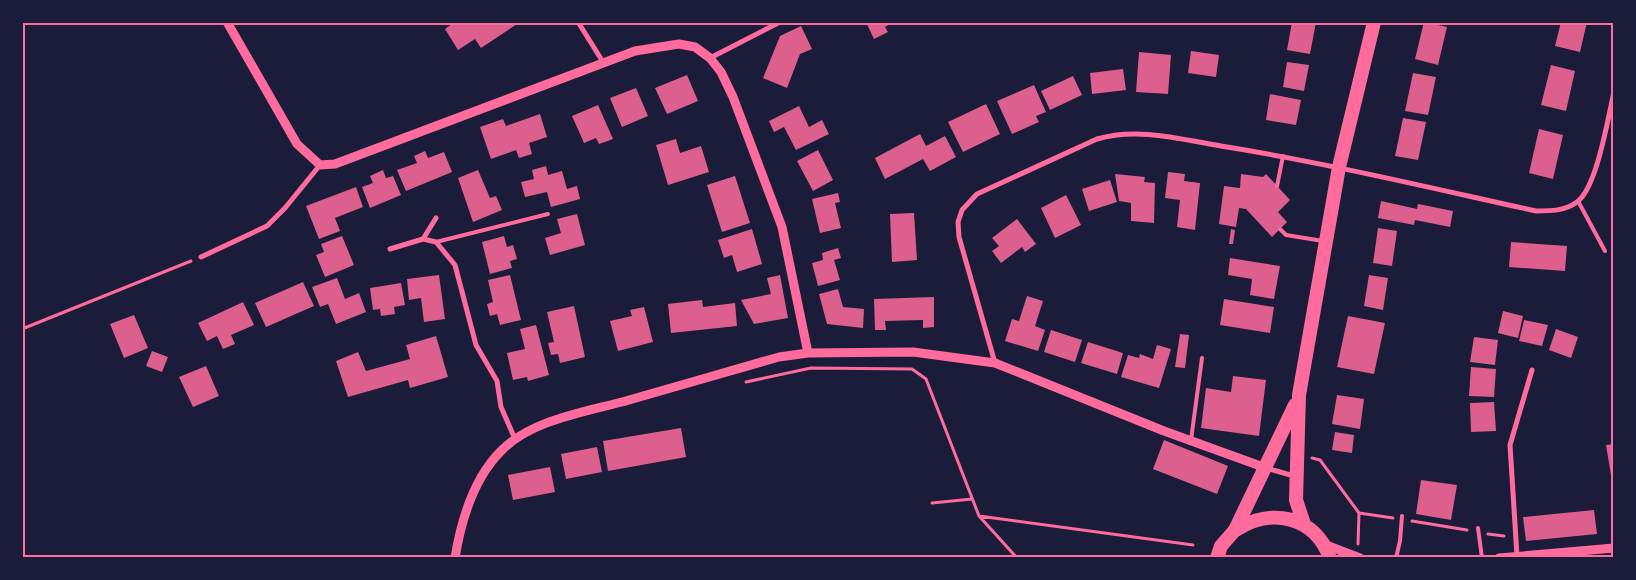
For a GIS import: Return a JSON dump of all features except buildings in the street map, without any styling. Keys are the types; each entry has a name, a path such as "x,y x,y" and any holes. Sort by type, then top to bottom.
{"highway":[{"path":"1328,551 1304,524 1296,500 1299,395 1339,167 1374,22"},
{"path":"1217,558 1221,546 1235,530 1299,395"},
{"path":"1235,530 1248,522 1261,518 1286,517 1304,524"}],"street":[{"path":"227,22 297,144 320,165 336,164 635,51 679,44 695,47 710,58 734,97 782,227 808,353"},
{"path":"578,22 603,62"},
{"path":"710,58 780,22"},
{"path":"995,363 959,237 958,222 962,210 977,194 1097,139 1115,134 1165,137 1283,156 1536,211 1554,211 1578,202 1592,182 1614,92"},
{"path":"201,257 267,226 285,208 320,165"},
{"path":"423,239 436,218"},
{"path":"390,249 423,239 436,242 455,265 476,344 497,381 501,407 514,439"},
{"path":"455,558 464,518 485,470 514,439 572,416 779,357 808,353 913,352 995,363 1164,431 1266,468 1296,476"},
{"path":"1517,556 1510,445 1532,370"},
{"path":"1499,558 1571,554 1614,548"},
{"path":"1328,551 1358,557"}],"lane":[{"path":"1277,186 1283,156"},
{"path":"1578,202 1605,252"},
{"path":"436,242 548,214"},
{"path":"1280,229 1286,235 1325,242"},
{"path":"1191,440 1202,358"},
{"path":"1396,558 1400,541 1401,518"},
{"path":"1478,530 1482,558"}],"path":[{"path":"22,329 201,257"},
{"path":"738,384 811,368 912,369 926,379 979,516 1017,558"},
{"path":"1296,454 1320,460 1359,513 1358,557"},
{"path":"932,503 972,499"},
{"path":"1359,513 1478,530 1516,538"},
{"path":"979,516 1193,545"}]}
